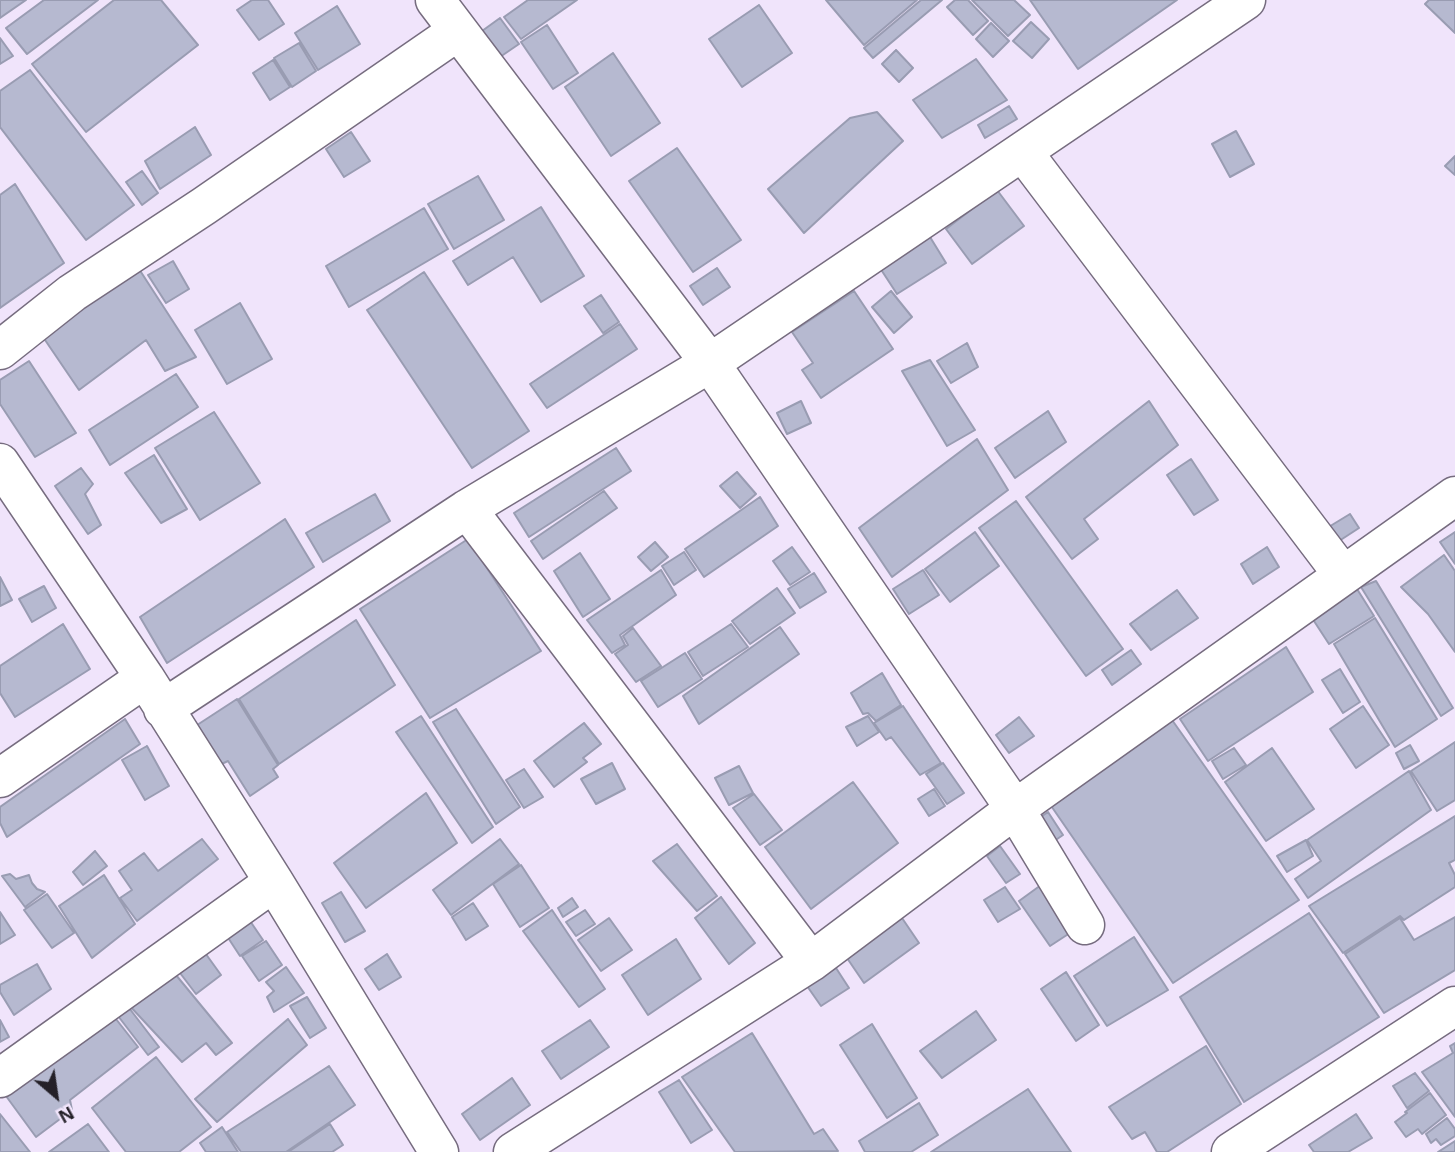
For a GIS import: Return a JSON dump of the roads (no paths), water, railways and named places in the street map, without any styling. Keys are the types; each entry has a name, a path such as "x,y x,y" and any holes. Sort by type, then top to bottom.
{"street":[{"path":"435,0 710,363 1015,809 1085,925"},
{"path":"0,778 154,693 710,363 1246,0"},
{"path":"0,350 72,293 458,32"},
{"path":"1023,152 1343,575"},
{"path":"0,463 154,693 274,882 439,1152"},
{"path":"513,1152 811,961 1015,809 1455,496"},
{"path":"467,509 811,961"},
{"path":"0,1078 274,882"},
{"path":"1231,1152 1455,1006"}]}
